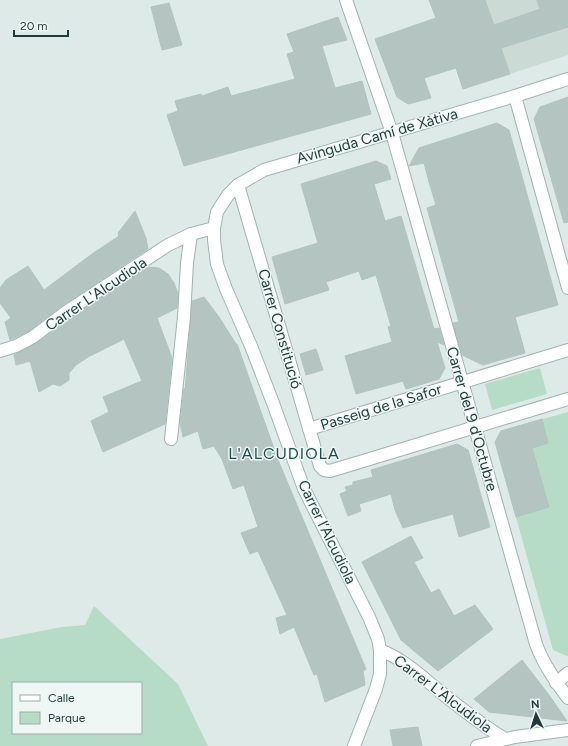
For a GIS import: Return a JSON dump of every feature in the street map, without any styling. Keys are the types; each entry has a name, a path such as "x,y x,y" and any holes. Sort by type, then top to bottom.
{"street":[{"name":"Carrer del 9 d'Octubre","path":"346,0 392,133 536,644 540,656 556,683 568,698"},
{"name":"Avinguda Camí de Xàtiva","path":"214,228 218,212 223,203 238,185 276,166 392,133 568,79"},
{"path":"515,96 568,288"},
{"name":"Carrer Constitució","path":"238,185 320,466 324,470 330,471 474,427"},
{"name":"Carrer L'Alcudiola","path":"0,351 16,346 33,337 66,312 168,245 190,234 214,228"},
{"name":"Carrer l’Alcudiola","path":"214,228 214,249 217,264 270,396 304,489 370,617 378,639 380,650 380,674 376,689 354,746"},
{"path":"172,439 183,332 190,234"},
{"name":"Passeig de la Safor","path":"309,429 568,350"},
{"path":"474,427 568,398"},
{"name":"Carrer L'Alcudiola","path":"380,650 397,657 466,713 505,739"},
{"path":"556,683 568,673"},
{"path":"477,746 505,739 568,730"}],"shaded area":[{"path":"485,0 568,0 568,55 510,74"}],"green space":[{"path":"540,368 547,394 492,410 485,384"},
{"path":"568,412 567,656 553,650 495,442 501,431"},
{"path":"94,606 178,684 208,746 0,746 0,639 62,627 85,625"}],"building":[{"path":"429,0 485,0 494,25 540,9 537,0 568,0 568,27 501,48 510,74 463,89 456,68 424,78 431,98 408,104 397,97 375,39 436,18"},
{"path":"169,3 182,45 162,50 151,7"},
{"path":"338,17 347,40 322,46 335,88 362,81 371,114 184,166 167,115 178,111 175,101 201,94 202,96 228,87 231,96 295,79 287,54 294,52 287,34"},
{"path":"568,97 568,222 564,223 534,119 540,107"},
{"path":"497,123 509,130 558,305 515,317 525,353 483,365 462,355 453,323 459,322 427,208 436,205 424,163 409,166 419,148"},
{"path":"376,161 387,166 391,179 374,184 385,221 401,216 434,329 439,328 444,345 437,342 445,368 439,379 406,389 403,381 356,394 345,356 392,342 388,327 391,326 376,275 362,280 359,271 326,282 329,290 285,304 272,257 318,243 301,184"},
{"path":"135,211 146,238 148,249 62,306 29,331 10,340 5,322 11,318 0,303 0,288 6,280 28,266 44,290 119,236 118,233"},
{"path":"147,267 159,268 168,274 174,283 178,294 177,308 157,318 172,358 165,424 103,452 91,421 109,412 103,397 142,381 124,339 88,357 76,365 69,373 69,380 60,386 53,384 39,392 30,361 16,365 14,355 37,343 70,318"},
{"path":"204,297 237,344 278,460 366,669 363,671 365,685 325,702 317,674 314,675 294,627 280,634 276,618 287,615 258,551 250,554 241,533 258,527 244,485 233,489 222,459 214,446 203,449 198,431 183,437 180,423 184,388 185,392 192,301"},
{"path":"316,349 323,370 306,375 300,354"},
{"path":"542,419 548,443 532,448 549,507 516,517 495,442 501,431"},
{"path":"457,444 468,450 490,527 459,537 453,514 403,528 395,510 391,494 359,504 361,511 348,516 340,494 347,491 345,487 353,485 353,482 373,477 371,470"},
{"path":"411,536 423,558 414,562 431,593 439,589 454,616 475,605 493,629 438,671 401,640 362,562"},
{"path":"522,660 567,721 489,712 474,699"},
{"path":"418,727 422,746 393,746 390,730"}],"district":[{"name":"L'ALCUDIOLA","path":"284,453"}]}
